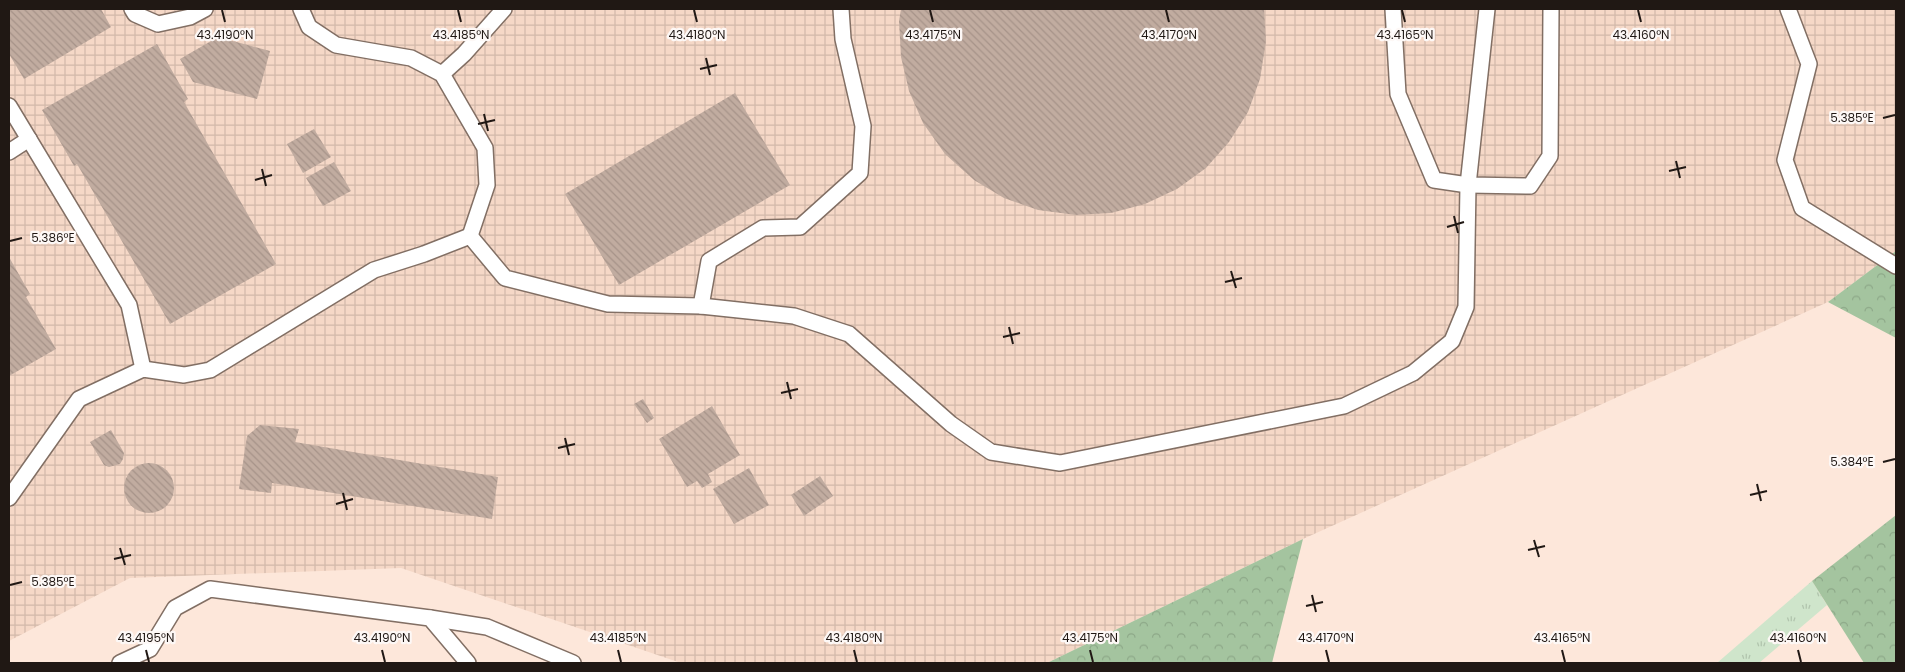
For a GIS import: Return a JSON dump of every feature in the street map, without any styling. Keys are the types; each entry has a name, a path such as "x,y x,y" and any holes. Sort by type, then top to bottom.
{"lane":[{"path":"132,9 135,14 158,24 190,17 205,9"},
{"path":"301,9 309,27 336,45 411,58 442,74 485,148 487,185 470,236"},
{"path":"442,74 464,54 504,9"},
{"path":"701,306 709,261 763,228 800,227 860,173 863,126 843,39 841,9"},
{"path":"1393,9 1398,94 1434,180 1468,185 1530,186 1550,156 1551,9"},
{"path":"470,236 505,278 608,304 701,306 794,316 849,334 951,424 991,452 1060,463 1344,406 1413,373 1452,341 1466,306 1468,185 1486,9"},
{"path":"1788,9 1809,64 1785,160 1802,208 1896,266"},
{"path":"9,106 128,305 143,369"},
{"path":"9,152 29,139"},
{"path":"9,498 79,399 143,369 184,375 210,370 374,270 424,254 470,236"},
{"path":"120,663 150,656 175,608 210,589 487,627 573,663"},
{"path":"430,618 468,663"}],"shaded area":[{"path":"9,9 1896,9 1896,251 1828,302 1303,539 1047,663 681,663 401,568 130,578 9,641"}],"green space":[{"path":"1896,251 1896,338 1828,302"},
{"path":"1896,515 1896,663 1864,663 1812,581"},
{"path":"1303,539 1272,663 1047,663"},
{"path":"1812,581 1827,605 1759,663 1717,663"}],"building":[{"path":"9,9 101,9 111,27 24,79 9,54"},
{"path":"901,9 1264,9 1266,41 1260,79 1248,112 1229,142 1206,168 1177,189 1145,204 1111,213 1076,215 1038,210 1004,198 974,180 945,154 923,123 909,91 901,57 899,21"},
{"path":"218,37 270,51 257,99 193,82 180,59"},
{"path":"157,44 188,99 184,102 276,264 170,324 77,164 74,166 42,110"},
{"path":"735,93 790,185 619,285 565,194"},
{"path":"314,129 331,157 303,173 287,144"},
{"path":"334,162 351,191 323,206 306,178"},
{"path":"9,257 30,294 26,297 56,349 9,376"},
{"path":"643,399 654,418 647,423 634,404"},
{"path":"712,406 740,455 708,474 712,482 702,488 697,481 687,487 659,439"},
{"path":"260,425 299,429 295,442 498,477 492,519 272,483 271,493 239,489 247,436"},
{"path":"111,430 124,453 120,464 109,467 104,465 90,442"},
{"path":"149,463 159,465 167,470 172,478 174,488 172,498 167,506 159,511 149,513 139,511 131,506 126,498 124,488 126,478 131,470 139,465"},
{"path":"749,468 769,505 734,524 713,489"},
{"path":"820,476 833,496 804,516 791,495"}]}
